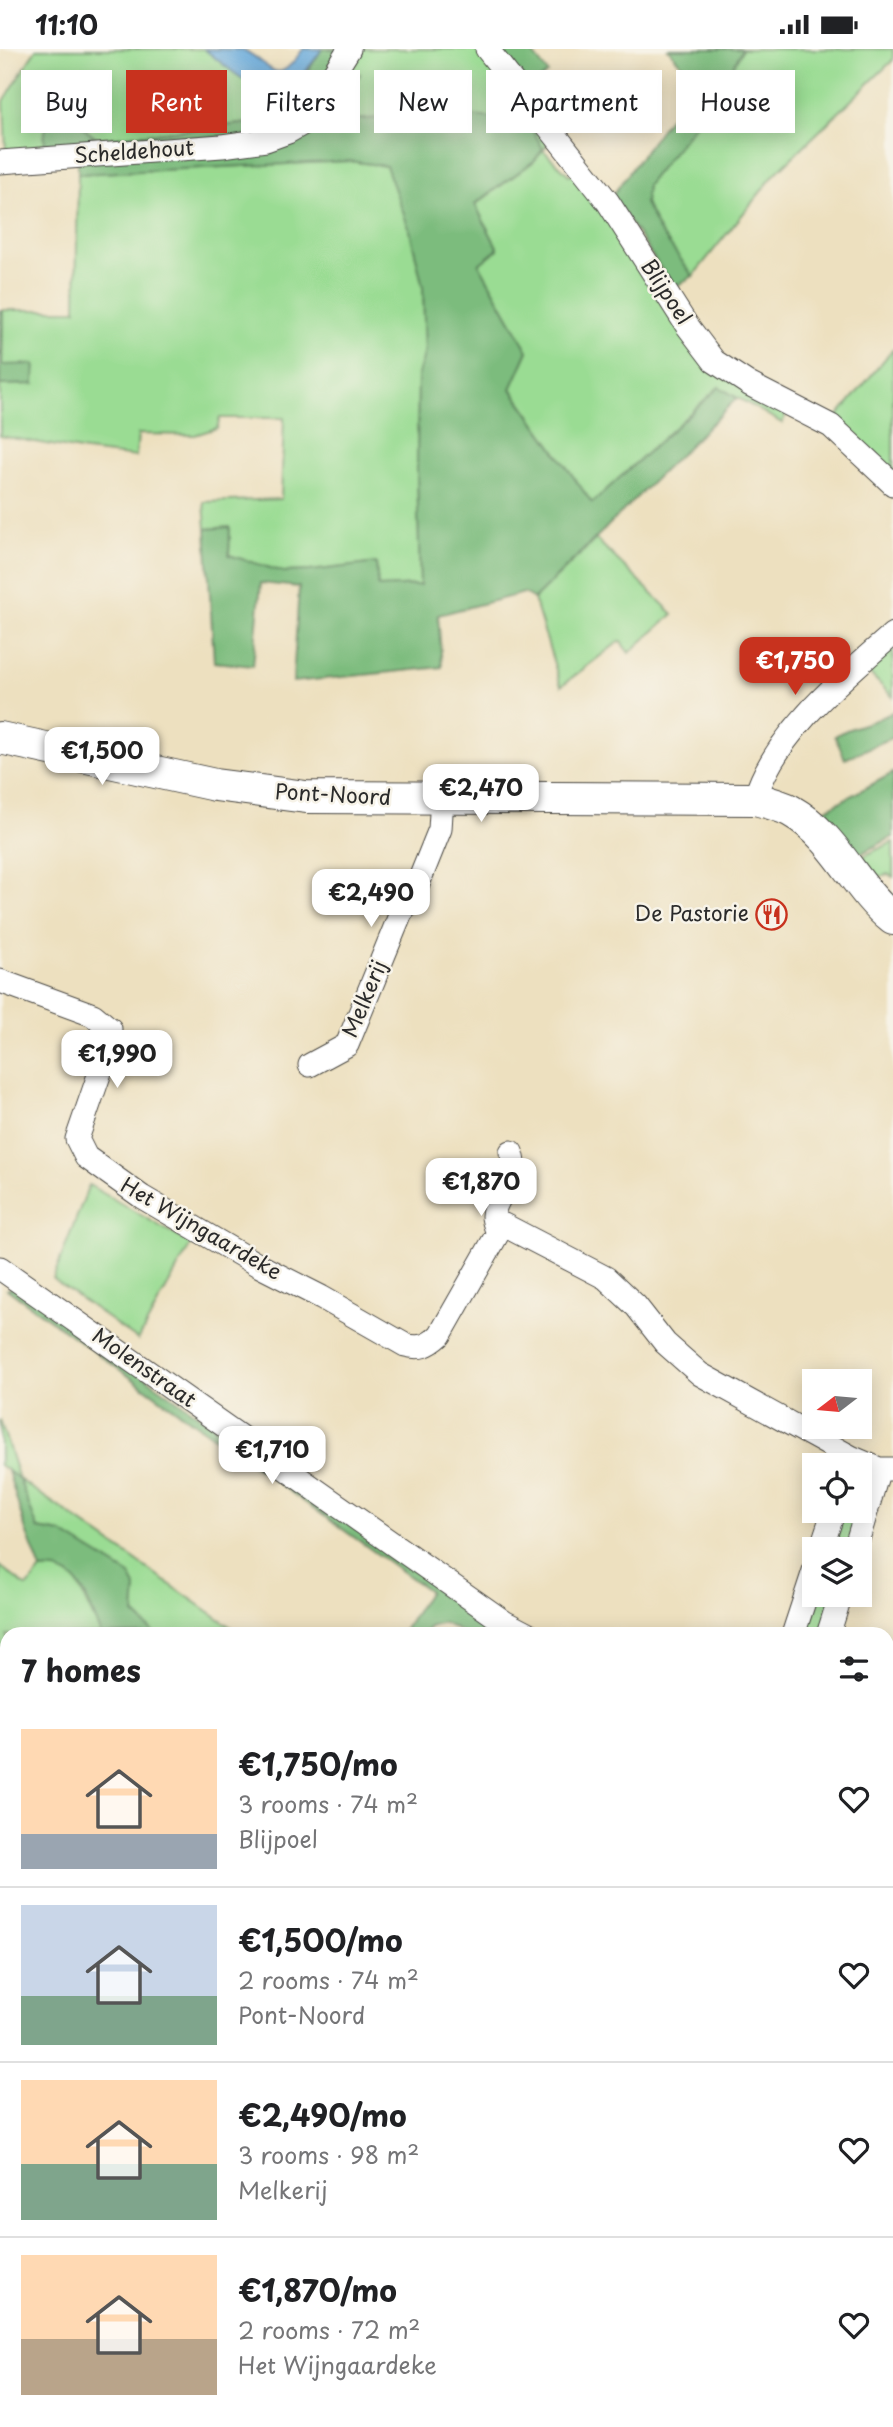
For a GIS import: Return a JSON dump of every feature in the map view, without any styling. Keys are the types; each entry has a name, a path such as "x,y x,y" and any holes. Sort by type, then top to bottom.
{"street":[{"name":"Scheldehout","path":"0,162 222,146 266,140 302,124 349,49"},
{"name":"Blijpoel","path":"487,49 608,202 686,324 714,361 749,384 831,426 893,484"},
{"path":"893,634 841,680 781,744 764,771 755,799 781,807 820,832 866,892 893,919"},
{"name":"Pont-Noord","path":"0,739 215,786 306,797 755,799"},
{"name":"Melkerij","path":"310,1065 347,1045 401,913 411,901 440,829 442,798"},
{"name":"Het Wijngaardeke","path":"0,981 93,1015 110,1029 107,1052 77,1139 86,1157 142,1197 405,1345 418,1349 440,1335 498,1233 493,1215 514,1170 511,1152"},
{"path":"498,1233 505,1225 606,1279 636,1306 665,1343 700,1374 836,1453"},
{"name":"Molenstraat","path":"0,1268 514,1627"},
{"path":"860,1537 886,1469"},
{"path":"796,1627 802,1607"},
{"path":"831,1627 837,1607"}],"green space":[{"path":"36,49 204,49 241,78 241,124 227,125 227,70 126,70 126,133 156,133 99,139 90,133 112,133 112,70 23,70"},
{"path":"322,49 343,49 330,70 309,70"},
{"path":"359,49 480,49 497,70 486,70 486,128 472,127 472,70 374,70 374,123 360,122 360,70 347,69"},
{"path":"497,49 529,49 546,70 514,70"},
{"path":"668,49 742,49 732,70 686,70"},
{"path":"742,49 893,49 893,60 775,174 693,276 658,229 645,203 647,185 688,133 795,133 795,70 732,70"},
{"path":"21,73 21,133 50,133 49,147 6,153 4,101"},
{"path":"676,108 676,133 688,133 647,185 645,203 658,229 693,276 674,288 612,196 658,133 662,133 662,128"},
{"path":"472,116 486,117 486,133 534,133 543,149 534,161 475,204 498,249 479,264 528,351 511,389 592,503 719,387 737,398 534,599 524,593 438,615 442,667 293,682 299,587 261,583 253,666 214,662 206,529 230,527 229,555 283,572 376,563 378,587 420,585 417,468 418,375 425,351 423,287 410,231 386,166 349,161 78,174 78,162 277,142 286,133 360,133 360,119 374,118 374,133 472,133"},
{"path":"241,124 241,133 269,133 49,147 45,144 44,137 45,133 90,133 99,139 156,133 227,133 227,125"},
{"path":"534,133 546,133 547,145 543,150"},
{"path":"543,150 569,175 581,176 685,331 786,415 782,423 719,387 592,503 511,388 528,351 479,264 498,249 475,205 534,161"},
{"path":"349,161 387,166 410,231 423,287 425,351 418,375 417,474 420,585 378,587 376,563 283,572 229,555 230,527 206,529 204,502 281,499 284,418 220,418 217,428 195,435 138,434 136,457 0,436 0,385 34,384 2,365 3,310 76,310 78,174"},
{"path":"0,310 3,310 2,365 35,364 34,384 0,385"},
{"path":"893,349 893,473 836,418"},
{"path":"596,539 673,614 629,653 620,641 561,686 534,599"},
{"path":"893,646 893,697 868,672"},
{"path":"892,712 893,737 845,759 835,736"},
{"path":"893,773 893,837 854,857 819,813"},
{"path":"893,842 893,877 888,874 873,879 857,859"},
{"path":"89,1185 191,1244 138,1340 53,1279"},
{"path":"17,1286 496,1627 452,1627 444,1623 430,1627 406,1627 429,1591 7,1289"},
{"path":"0,1420 19,1479 0,1465"},
{"path":"8,1471 19,1479 38,1529 62,1533 130,1575 136,1587 134,1614 148,1627 98,1627 87,1599 75,1580 55,1570 41,1570"},
{"path":"19,1479 231,1627 148,1627 134,1614 136,1587 62,1533 38,1529"},
{"path":"836,1523 856,1523 852,1537 832,1537"},
{"path":"0,1566 27,1587 41,1570 51,1569 67,1573 75,1578 98,1627 0,1627"},
{"path":"810,1607 830,1607 823,1627 804,1627"}],"water":[{"path":"204,49 243,50 272,70 241,70 241,78"},
{"path":"303,49 322,49 306,70 284,70"}],"place":[{"name":"De Pastorie","path":"772,914"}]}
